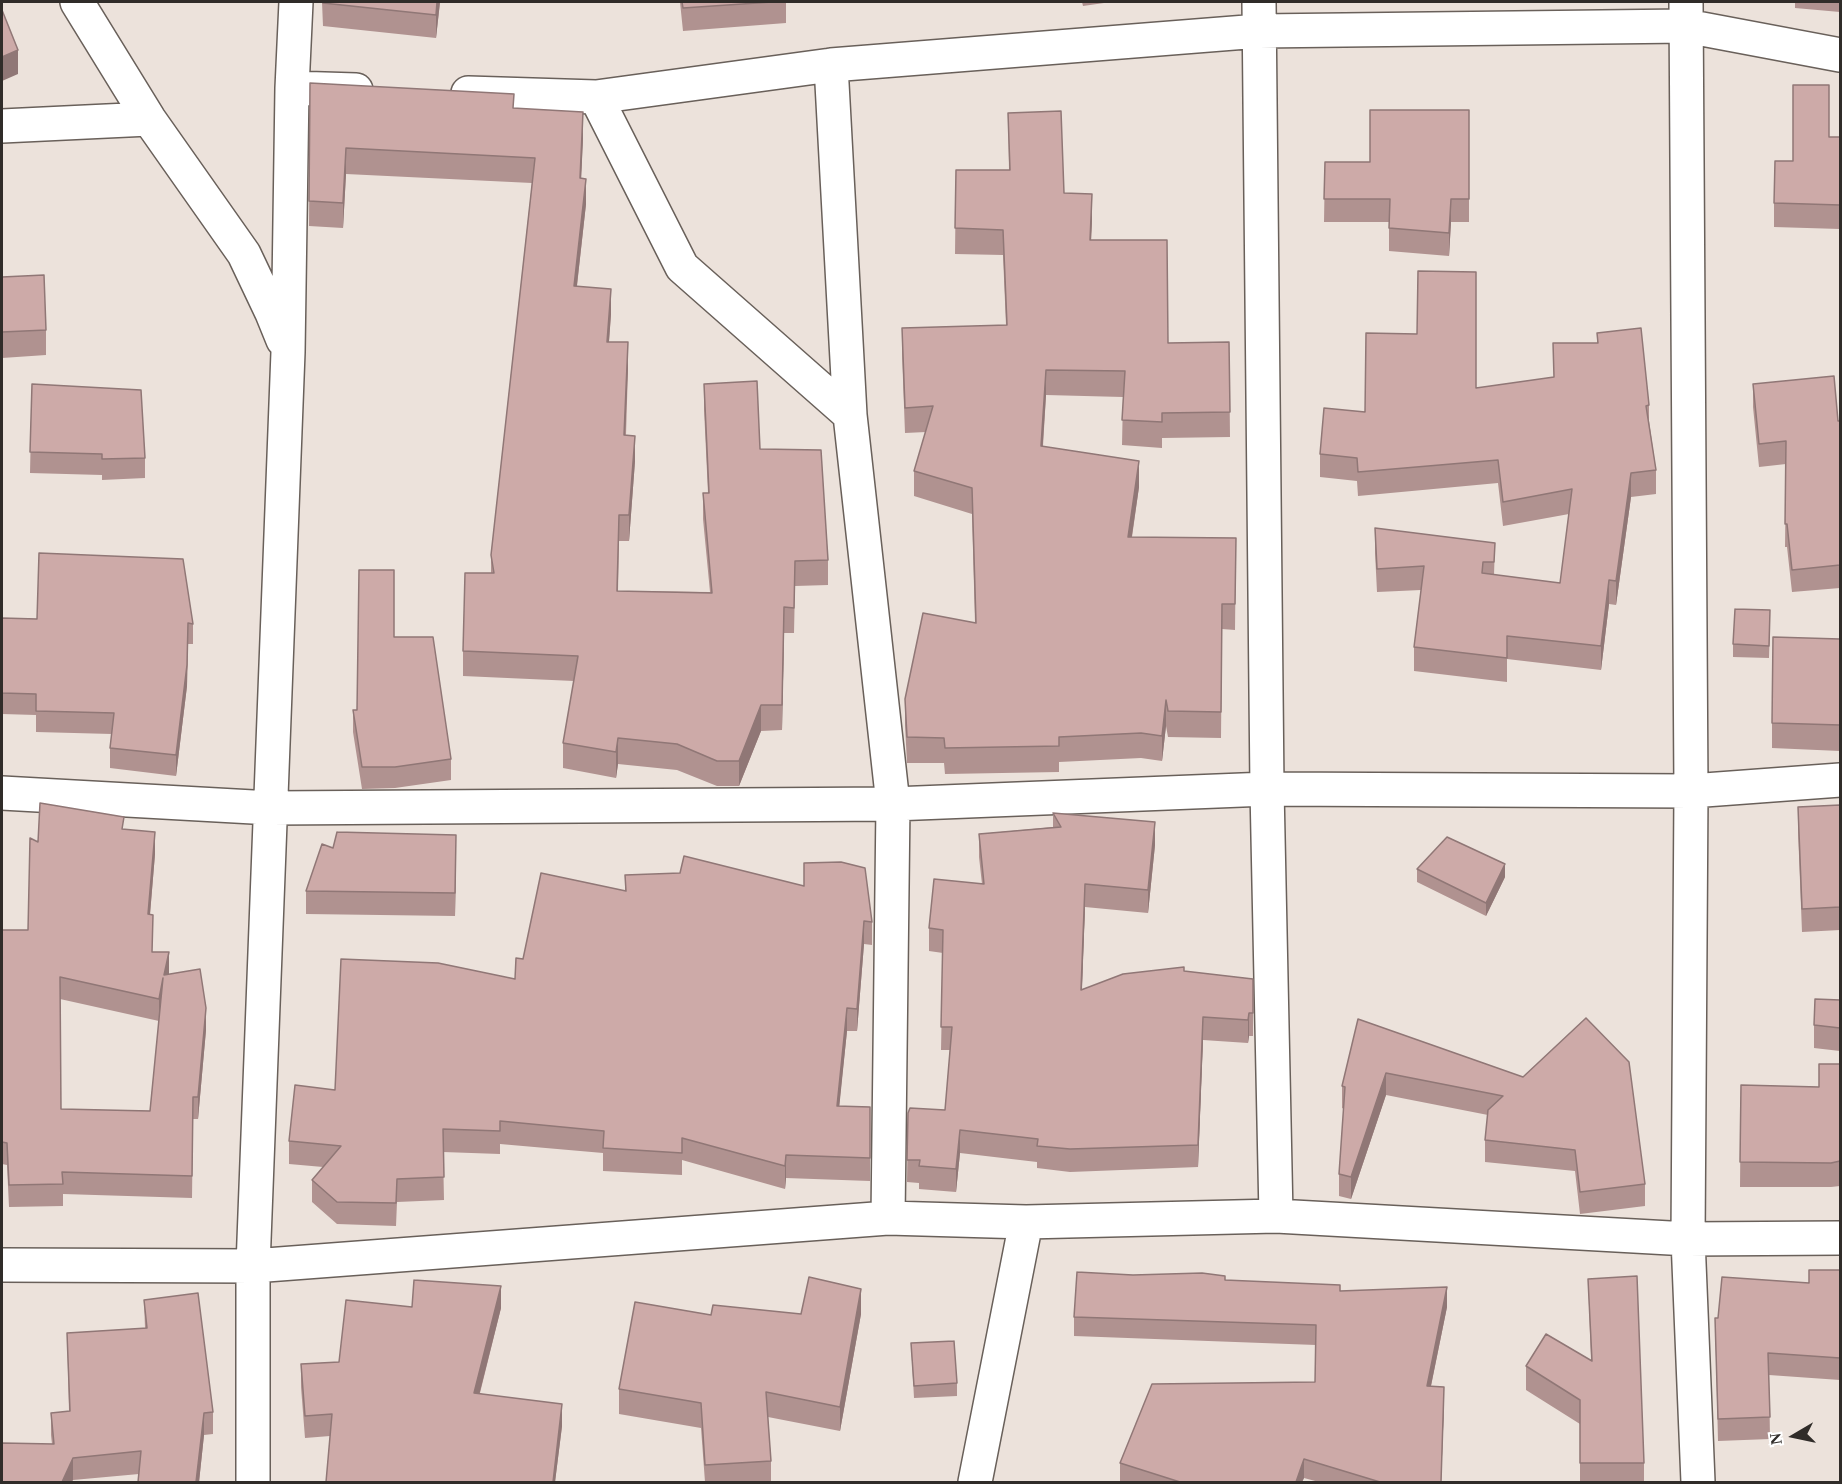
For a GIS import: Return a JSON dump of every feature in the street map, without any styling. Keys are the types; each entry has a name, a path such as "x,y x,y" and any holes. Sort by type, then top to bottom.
{"street":[{"path":"77,2 149,119 244,254 288,352"},
{"path":"253,1482 253,1266 288,352 292,88 296,2"},
{"path":"1686,14 1691,791 1688,1239 1698,1482"},
{"path":"444,93 596,97 831,65 1259,16 1686,14 1840,55"},
{"path":"1259,16 1267,789 1276,1215"},
{"path":"831,65 850,415 893,804 888,1218"},
{"path":"292,88 386,91"},
{"path":"596,97 682,267 850,415"},
{"path":"2,126 149,119"},
{"path":"2,794 271,808 893,804 1267,789 1691,791 1840,780"},
{"path":"2,1264 253,1266 888,1218 1026,1222 1276,1215 1688,1239 1840,1238"},
{"path":"975,1482 1026,1222"}],"building":[{"path":"323,2 437,2 436,15"},
{"path":"682,2 772,2 683,8"},
{"path":"2,10 18,50 2,57"},
{"path":"310,83 514,94 513,108 583,112 580,178 586,179 574,286 611,289 607,342 628,342 624,435 635,436 629,515 619,515 617,591 712,593 703,493 709,493 704,384 757,381 760,449 821,450 828,560 795,561 794,608 784,607 782,705 761,705 739,761 717,761 677,744 618,738 616,752 563,743 578,656 463,651 465,573 494,573 491,555 535,158 346,148 343,203 309,201"},
{"path":"1793,85 1829,85 1829,137 1840,137 1840,205 1774,203 1775,161 1793,161"},
{"path":"1370,110 1469,110 1469,199 1451,199 1449,233 1389,228 1390,199 1324,199 1325,162 1370,162"},
{"path":"1061,111 1064,193 1092,194 1090,240 1167,240 1168,343 1229,342 1230,412 1162,413 1162,422 1122,420 1125,371 1046,370 1041,446 1139,461 1128,537 1236,538 1235,604 1222,604 1221,712 1168,711 1166,700 1162,736 1141,733 1059,737 1059,746 945,748 944,738 907,737 905,699 923,613 976,623 972,488 914,471 933,406 905,408 902,328 1007,325 1003,230 955,228 956,170 1010,170 1008,113"},
{"path":"1418,271 1476,272 1476,388 1554,377 1553,343 1598,343 1597,333 1641,328 1649,405 1646,406 1656,470 1631,473 1616,581 1609,580 1601,646 1507,636 1507,658 1414,647 1424,566 1377,569 1375,528 1495,543 1494,562 1483,562 1482,573 1560,583 1572,489 1503,502 1498,460 1358,472 1357,458 1320,454 1324,408 1365,412 1366,333 1417,334"},
{"path":"44,275 46,330 2,332 2,277"},
{"path":"1834,376 1838,421 1840,421 1840,565 1792,570 1787,524 1785,524 1786,441 1759,444 1753,384"},
{"path":"32,384 141,390 145,458 102,459 102,454 30,452"},
{"path":"39,553 183,559 193,624 188,623 187,665 176,755 110,748 114,713 36,711 36,694 2,693 2,618 37,619"},
{"path":"359,570 394,570 394,637 433,637 451,759 395,767 362,767 353,710 357,710"},
{"path":"1735,609 1770,610 1769,646 1733,644"},
{"path":"1773,637 1840,639 1840,725 1772,723"},
{"path":"40,803 124,817 122,829 155,832 148,914 153,915 152,952 169,952 164,975 200,969 206,1008 198,1097 193,1097 192,1176 62,1172 63,1184 9,1185 7,1143 2,1142 2,930 28,930 30,838 38,842","holes":["60,977 159,999 163,978 150,1111 61,1109"]},
{"path":"1840,805 1840,907 1802,909 1798,807"},
{"path":"1053,813 1155,822 1148,890 1085,884 1081,990 1123,974 1184,967 1184,971 1253,979 1253,1013 1249,1013 1248,1020 1203,1017 1198,1145 1070,1149 1037,1146 1038,1139 960,1130 956,1169 919,1166 920,1160 907,1160 908,1113 910,1108 945,1110 952,1027 941,1027 943,930 929,928 934,879 984,884 979,834 1061,827"},
{"path":"337,832 456,835 455,893 306,891 322,844 333,848"},
{"path":"1447,837 1505,864 1486,903 1417,869"},
{"path":"684,856 804,886 804,863 841,862 865,868 872,922 864,921 857,1009 847,1008 837,1106 870,1107 870,1158 786,1155 785,1166 682,1138 682,1153 603,1148 604,1131 500,1121 500,1131 443,1129 444,1177 397,1179 396,1203 337,1202 312,1180 341,1146 289,1141 295,1085 335,1090 341,959 438,963 515,979 516,958 523,959 541,873 626,891 625,875 680,873"},
{"path":"1815,999 1840,1000 1840,1028 1814,1025"},
{"path":"1586,1018 1629,1062 1645,1184 1580,1192 1575,1150 1485,1140 1488,1110 1503,1096 1386,1073 1351,1177 1339,1174 1345,1087 1342,1086 1358,1019 1523,1077"},
{"path":"1819,1064 1840,1064 1840,1161 1831,1163 1740,1162 1741,1085 1819,1087"},
{"path":"1809,1270 1840,1270 1840,1358 1768,1353 1770,1417 1718,1419 1715,1318 1718,1318 1722,1277 1809,1283"},
{"path":"1077,1272 1133,1275 1202,1273 1225,1276 1225,1280 1340,1285 1340,1291 1447,1287 1427,1386 1444,1387 1441,1482 1380,1482 1304,1459 1296,1482 1180,1482 1120,1463 1152,1384 1315,1382 1316,1325 1074,1317"},
{"path":"1637,1276 1644,1463 1580,1463 1580,1400 1526,1366 1546,1334 1592,1361 1588,1279"},
{"path":"809,1277 861,1289 840,1407 766,1392 771,1461 705,1465 701,1403 619,1389 635,1302 711,1315 713,1305 801,1314"},
{"path":"414,1280 501,1286 474,1393 562,1404 553,1482 326,1482 332,1414 305,1416 301,1364 339,1362 346,1300 412,1307"},
{"path":"198,1293 213,1412 204,1413 196,1482 138,1482 141,1451 73,1458 62,1482 2,1482 2,1443 54,1444 51,1413 70,1411 67,1333 147,1328 144,1300"},
{"path":"954,1341 957,1383 914,1386 911,1343"}]}
